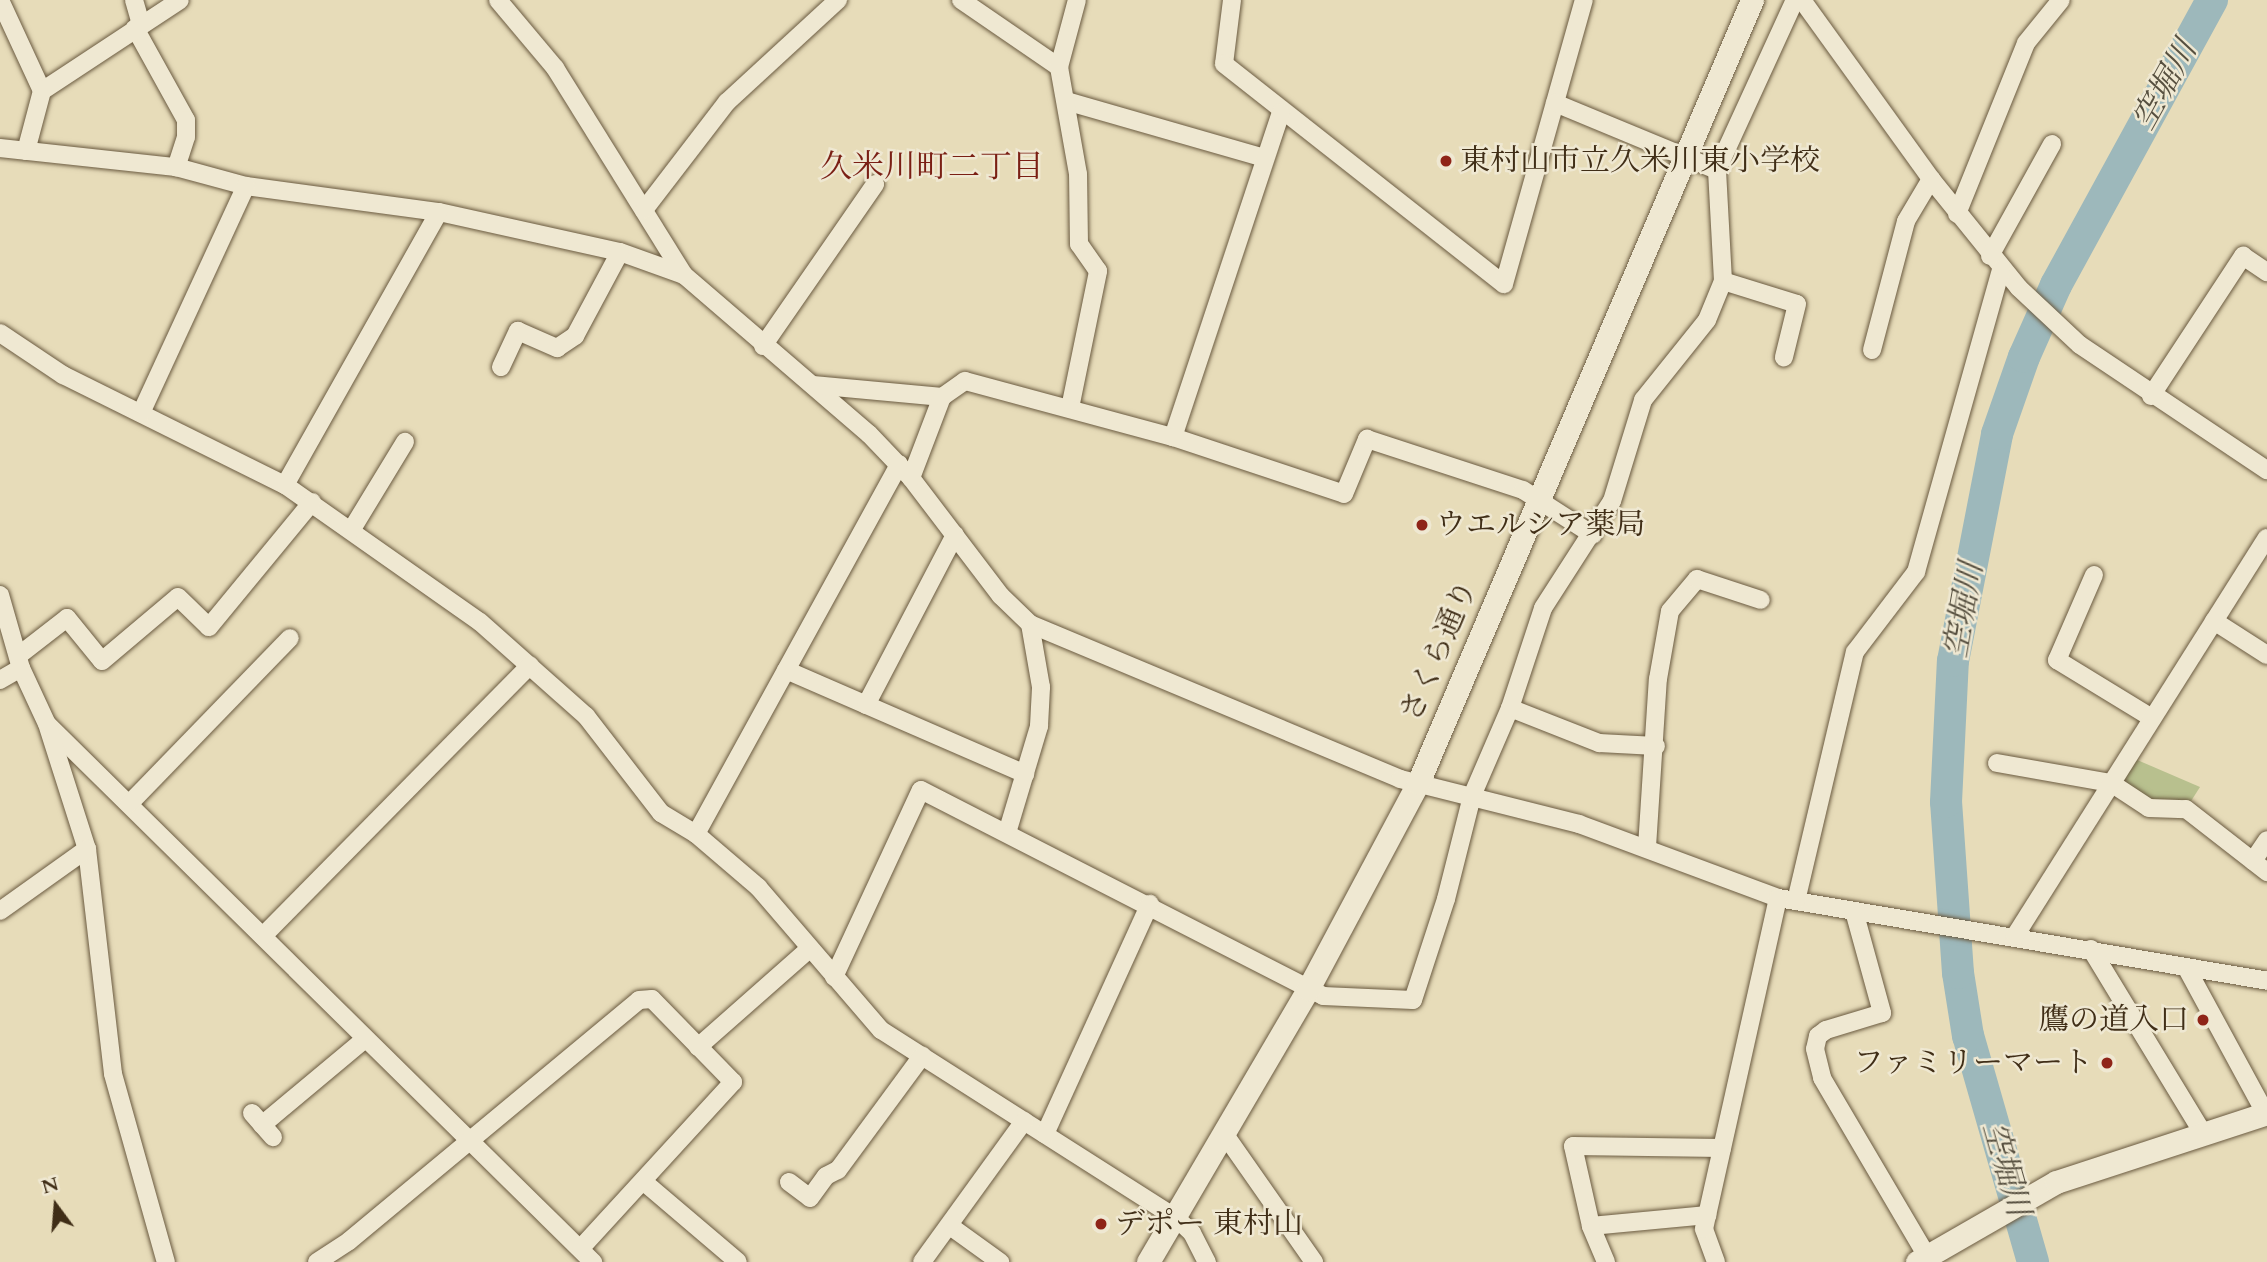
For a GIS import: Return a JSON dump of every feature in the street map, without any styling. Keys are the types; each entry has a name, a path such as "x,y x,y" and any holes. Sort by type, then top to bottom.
{"street":[{"path":"134,0 138,26 186,120 187,137 176,167"},
{"path":"26,150 42,92 180,0"},
{"path":"498,0 555,68 684,275 763,346 813,385 905,471 1001,596 1030,624 1418,783 1579,824 1647,847 1777,898 2015,936 2267,981"},
{"path":"644,210 727,103 838,0"},
{"path":"961,0 1059,67"},
{"path":"1070,408 1098,271 1079,244 1078,174 1059,67 1077,0"},
{"path":"1232,0 1224,64 1281,112 1504,284 1584,0"},
{"name":"さくら通り","path":"1148,1262 1308,989 1418,783 1752,0"},
{"path":"834,977 921,790 1150,904 1323,996 1413,1000 1446,899 1472,796 1510,708 1543,608 1593,535 1612,501 1643,400 1707,320 1723,281 1717,170 1795,0"},
{"path":"1802,0 1931,179 1996,263 2080,345 2151,396 2267,470"},
{"path":"1957,214 2025,43 2061,0"},
{"path":"0,1 42,92"},
{"path":"1066,101 1265,158"},
{"path":"1555,103 1717,170"},
{"path":"1173,437 1281,112"},
{"path":"1796,901 1854,652 1916,572 1996,263 2052,145"},
{"path":"0,148 176,167 246,186 439,212 620,252 684,275"},
{"path":"1872,350 1906,221 1931,179"},
{"path":"763,346 875,184"},
{"path":"141,413 246,186"},
{"path":"285,485 439,212"},
{"path":"500,367 518,331 557,348 575,336 620,252"},
{"path":"2151,396 2243,256 2267,272"},
{"path":"1723,281 1797,304 1784,358"},
{"path":"0,333 63,375 285,485 352,529 480,622 586,716 661,813 696,834 758,887 881,1030 1175,1217 1192,1233 1206,1262"},
{"path":"696,834 786,670 905,471 942,397 965,381 1173,437 1344,494 1367,439 1539,498 1593,535"},
{"path":"813,385 942,397"},
{"path":"352,529 405,442"},
{"path":"0,680 67,618 102,661 178,597 209,627 312,502"},
{"path":"866,705 955,535"},
{"path":"2015,936 2267,538"},
{"path":"2094,575 2057,660 2152,718"},
{"path":"1647,847 1656,746 1658,679 1670,611 1697,579 1761,600"},
{"path":"0,594 20,662 47,723 87,849 113,1074 166,1262"},
{"path":"2214,621 2267,655"},
{"path":"1007,832 1039,726 1041,687 1030,624"},
{"path":"129,804 290,638"},
{"path":"263,936 530,665"},
{"path":"786,670 1025,774"},
{"path":"1510,708 1599,743 1656,746"},
{"path":"47,723 593,1262"},
{"path":"1997,763 2111,783 2148,808 2186,808 2260,867 2267,840"},
{"path":"0,911 87,849"},
{"path":"1716,1262 1706,1242 1707,1215 1777,898"},
{"path":"1045,1134 1150,904"},
{"path":"1854,911 1882,1013 1826,1030 1818,1036 1815,1049 1822,1078 1922,1259 2050,1185 2266,1114 2186,967"},
{"path":"698,1047 809,949"},
{"path":"2091,949 2203,1133"},
{"path":"317,1262 470,1142 639,1000 652,999 733,1082 581,1248"},
{"path":"263,1125 365,1039"},
{"path":"789,1182 810,1198 826,1176 838,1170 922,1056"},
{"path":"922,1262 1024,1121"},
{"path":"1223,1132 1314,1262"},
{"path":"1606,1262 1591,1226 1573,1146 1722,1148"},
{"path":"644,1182 738,1262"},
{"path":"1591,1226 1707,1215"},
{"path":"950,1226 1000,1262"}],"green space":[{"path":"2128,756 2200,787 2186,809 2149,808 2111,783"}],"waterway":[{"name":"空堀川","path":"2033,1262 1968,1036 1958,973 1946,802 1953,661 1997,434 2024,357 2056,285 2212,0"}],"place":[{"name":"東村山市立久米川東小学校","path":"1446,161"},
{"name":"ウエルシア薬局","path":"1422,525"},
{"name":"鷹の道入口","path":"2203,1020"},
{"name":"ファミリーマート","path":"2107,1063"},
{"name":"デポー 東村山","path":"1101,1224"}],"district":[{"name":"久米川町二丁目","path":"932,167"}]}
